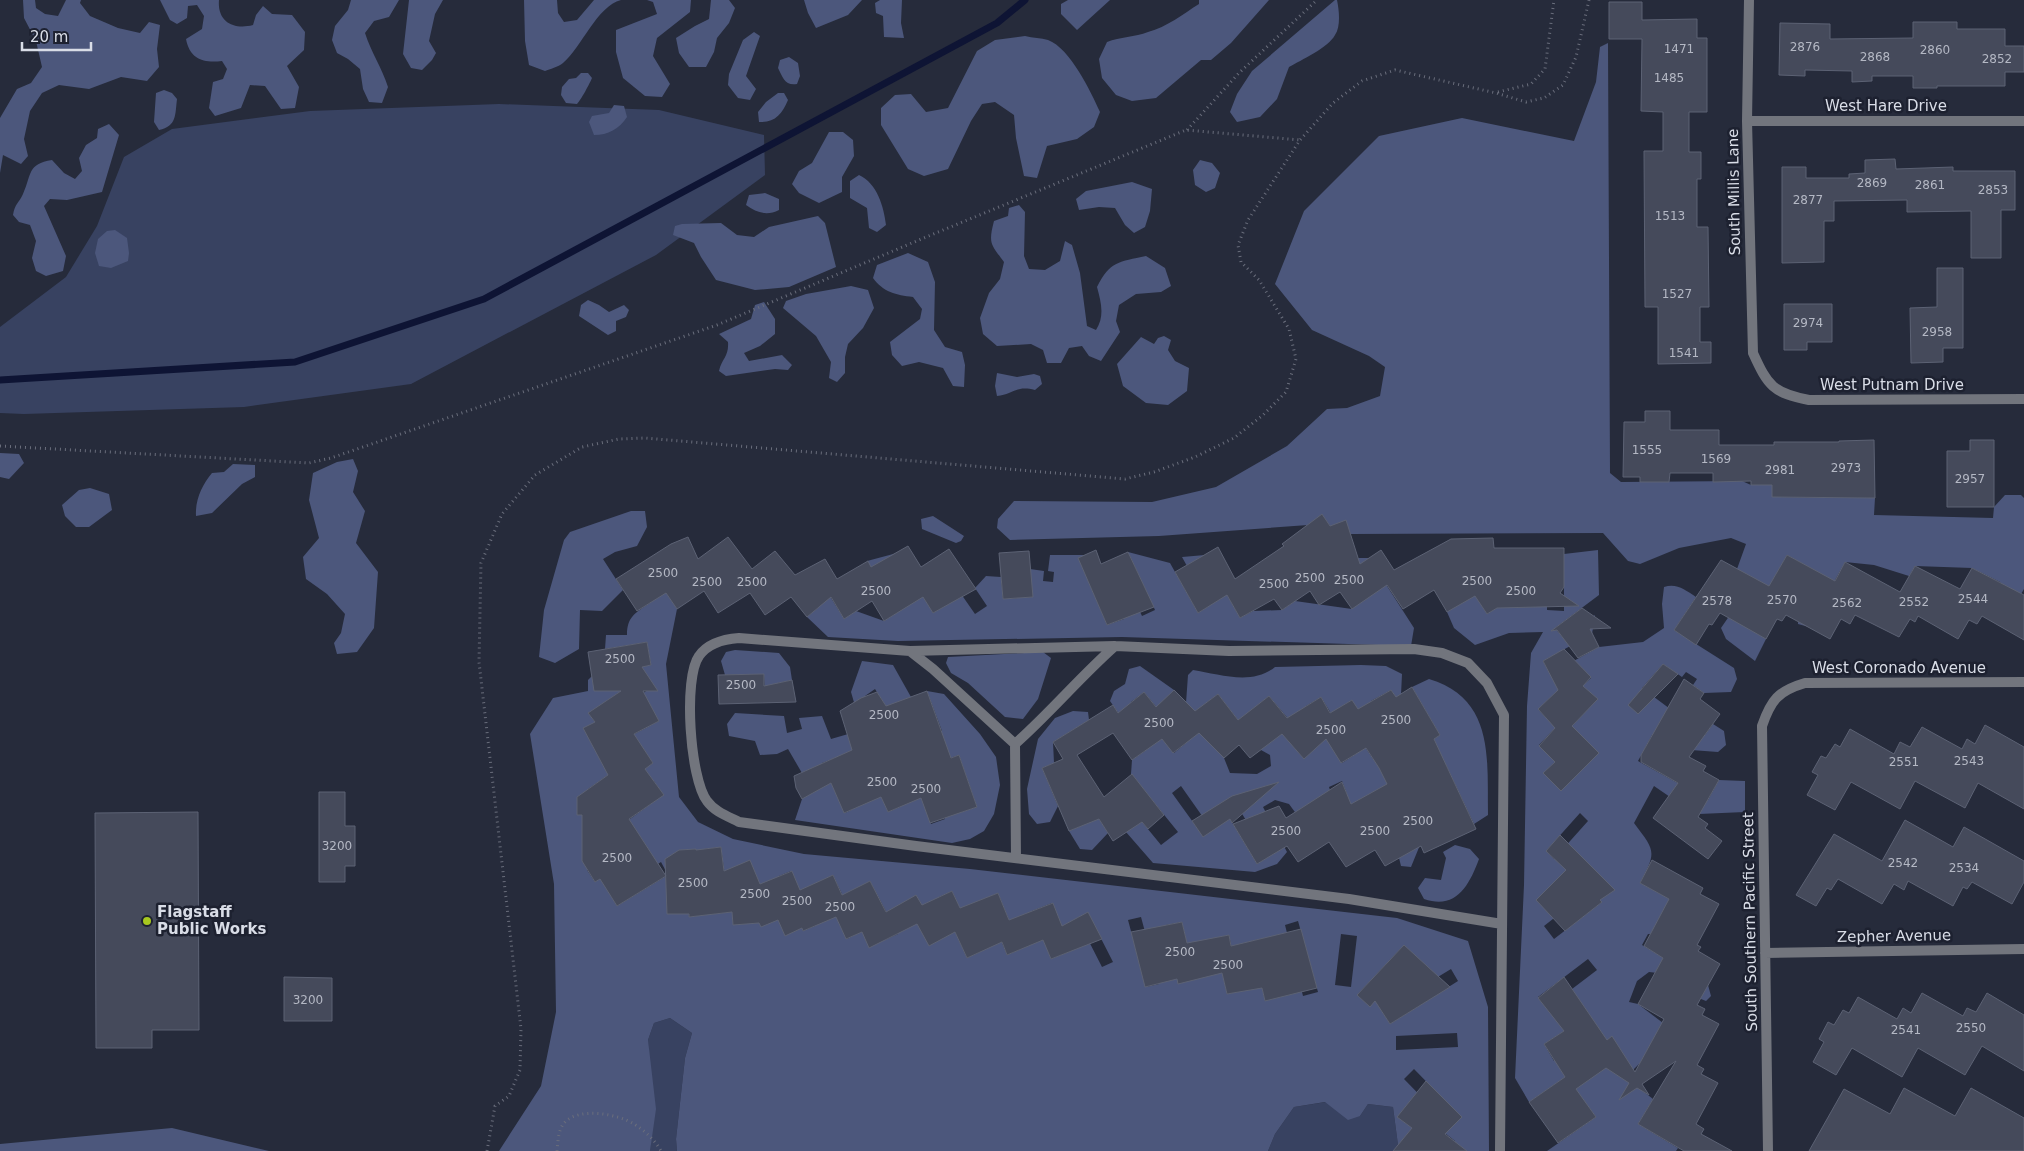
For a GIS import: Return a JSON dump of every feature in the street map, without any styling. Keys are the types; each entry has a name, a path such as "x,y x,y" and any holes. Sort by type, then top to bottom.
{"street":[{"name":"South Millis Lane","path":"1749,0 1748,120 1753,353 1765,380"},
{"name":"West Hare Drive","path":"1748,120 2024,120"},
{"name":"West Putnam Drive","path":"1765,380 1787,396 1809,400 2024,399"},
{"path":"1500,1151 1504,715 1487,683 1468,663 1442,653 1414,649 1230,651 1115,646 910,651 739,638 725,639 712,644 699,655 692,672 690,733 696,777 706,801 719,813 748,824 1349,899 1502,924"},
{"path":"1015,744 1044,718 1089,669 1115,646"},
{"path":"910,651 933,669 1015,744 1016,858"},
{"name":"West Coronado Avenue","path":"1777,696 1789,688 1805,683 2024,682"},
{"name":"South Southern Pacific Street","path":"1768,1151 1762,726 1768,709 1777,696"},
{"name":"Zepher Avenue","path":"1765,953 2024,949"}],"path":[{"path":"0,446 309,463 331,458 717,326 1186,130 1239,73 1317,0"},
{"path":"1496,93 1531,84 1545,69 1554,0"},
{"path":"487,1151 495,1106 509,1096 520,1070 521,1029 479,662 482,563 502,514 534,475 582,447 619,440 645,438 1125,479 1154,472 1195,457 1234,438 1264,415 1286,392 1296,358 1289,329 1258,280 1241,262 1238,245 1248,220 1300,140 1333,103 1362,81 1396,70 1496,93 1526,102 1544,98 1563,85 1576,57 1589,0"},
{"path":"1186,130 1300,140"},
{"path":"557,1151 558,1137 564,1123 571,1117 584,1113 606,1115 634,1124 656,1142 662,1151"}],"shaded area":[{"path":"23,0 35,0 36,8 45,14 58,16 66,0 81,0 80,3 90,16 118,28 140,33 149,22 160,25 157,49 159,67 147,81 121,77 89,89 59,85 42,93 30,111 24,139 28,156 21,164 3,155 0,173 0,118 17,89 31,83 42,67 36,41 24,18"},
{"path":"160,0 219,0 219,8 224,19 228,23 239,26 253,25 256,15 263,6 272,14 292,15 305,32 304,50 287,66 299,87 295,108 281,109 265,86 250,85 241,108 215,116 209,108 213,82 223,79 227,69 222,61 209,61 194,56 186,39 202,29 204,16 197,5 188,6 187,18 177,24 170,20"},
{"path":"351,0 399,0 389,17 374,21 365,33 388,87 382,103 369,102 363,89 360,69 337,53 332,40 335,26 348,10"},
{"path":"409,0 443,0 435,14 429,41 436,53 422,70 411,68 403,54"},
{"path":"524,0 557,0 558,13 564,22 577,20 594,0 621,0 604,10 563,63 545,71 529,65 525,41"},
{"path":"647,0 691,0 690,12 657,38 653,56 670,84 662,97 645,96 623,78 616,52 616,30 657,14 653,2"},
{"path":"711,0 729,0 735,8 729,23 717,38 714,52 706,67 689,67 679,53 676,38 709,19"},
{"path":"804,0 862,0 848,15 816,28"},
{"path":"880,0 902,0 901,23 904,38 884,37 883,16 876,13 875,3"},
{"path":"1068,0 1110,0 1077,30 1061,14 1061,4"},
{"path":"1199,0 1269,0 1231,43 1211,60 1201,60 1156,98 1132,101 1116,95 1102,78 1099,59 1107,42 1143,34 1162,27 1199,4"},
{"path":"1337,0 1338,4 1339,23 1332,40 1289,67 1277,99 1260,117 1237,122 1230,112 1237,94 1252,71"},
{"path":"754,32 760,36 746,76 756,89 750,100 738,98 728,85 729,74 743,40"},
{"path":"1025,36 1048,40 1064,52 1072,61 1100,112 1094,127 1077,139 1047,146 1037,178 1024,176 1016,138 1014,115 995,102 982,104 971,121 948,169 924,176 908,169 881,125 881,108 895,95 911,94 926,112 948,108 977,51 995,40"},
{"path":"1608,43 1610,473 1621,482 1742,481 1751,485 1772,485 1772,497 1875,498 1874,515 1993,518 1994,507 2005,495 2021,495 2024,498 2024,589 2014,606 2000,582 1972,568 1915,566 1909,576 1874,565 1845,562 1809,627 1798,624 1798,610 1812,569 1787,555 1747,627 1766,639 1755,661 1726,639 1721,628 1734,609 1737,569 1746,544 1731,538 1679,548 1640,564 1628,561 1603,533 1350,534 1346,521 1331,527 1322,515 1308,525 1159,536 1010,540 997,528 998,519 1014,501 1152,502 1216,487 1287,446 1327,409 1347,408 1380,396 1385,367 1369,356 1312,330 1275,284 1304,211 1379,136 1462,118 1574,141 1596,82 1600,47"},
{"path":"789,57 798,63 800,76 797,84 787,82 778,68 780,60"},
{"path":"581,73 588,73 592,78 577,104 566,103 561,95 562,87 569,79 576,78"},
{"path":"164,90 172,93 177,99 176,110 172,123 159,130 154,122 156,93"},
{"path":"778,93 784,93 788,100 783,109 774,119 759,122 758,112 766,102"},
{"path":"499,104 659,110 764,135 765,175 656,255 411,384 244,407 24,414 0,413 0,327 66,277 97,226 124,157 172,129 310,111"},
{"path":"614,105 624,106 627,117 613,130 604,134 594,135 589,122 592,116 609,113"},
{"path":"109,124 119,135 102,192 67,200 50,199 44,206 66,256 63,271 46,276 36,271 32,258 36,241 30,225 19,222 13,215 15,208 34,167 38,164 52,160 64,173 75,179 82,171 79,158 86,145 97,138 98,129"},
{"path":"829,132 843,132 853,140 854,156 842,177 842,192 819,203 799,193 792,184 799,171 812,163"},
{"path":"1200,160 1212,163 1220,173 1215,188 1206,192 1195,185 1193,170"},
{"path":"859,175 871,184 879,196 886,225 877,232 869,228 867,208 850,198 850,181"},
{"path":"1132,182 1152,189 1150,211 1145,227 1134,233 1125,225 1115,208 1099,207 1079,210 1076,199 1086,191"},
{"path":"765,193 779,199 779,210 762,213 746,205 749,195"},
{"path":"1019,205 1025,212 1024,256 1029,269 1045,270 1060,261 1065,241 1072,245 1080,273 1087,326 1096,330 1101,319 1101,304 1097,287 1111,267 1146,256 1165,268 1171,286 1161,292 1136,294 1119,305 1116,321 1120,332 1101,361 1089,356 1082,346 1069,348 1061,363 1047,363 1043,350 1031,344 997,346 983,334 980,318 989,293 1000,279 1004,262 996,251 991,239 994,221 1008,216 1009,208"},
{"path":"818,216 825,223 836,267 789,287 755,290 716,280 694,243 673,235 675,226 682,224 721,223 737,235 754,237 769,227"},
{"path":"115,230 127,238 128,261 111,268 99,266 95,253 98,239 107,231"},
{"path":"908,253 928,262 935,282 934,330 945,347 962,352 965,365 964,387 953,386 943,368 919,362 902,366 892,355 890,342 920,319 922,309 913,297 890,292 881,287 873,278 877,265"},
{"path":"851,286 868,290 874,308 863,328 848,344 845,357 845,373 837,382 829,378 831,362 816,336 783,308 786,301 806,294"},
{"path":"588,300 609,312 624,305 629,310 626,317 616,321 616,331 608,335 579,316 581,305"},
{"path":"764,302 775,319 775,334 760,346 744,353 749,361 782,355 792,365 788,370 775,369 726,376 719,371 727,351 728,342 719,334 751,319 755,305"},
{"path":"1164,336 1171,340 1168,350 1175,361 1189,368 1187,391 1168,405 1146,403 1123,386 1117,364 1141,337 1154,344 1158,338"},
{"path":"997,373 1017,377 1034,374 1040,376 1042,384 1035,390 1019,389 997,396 995,386"},
{"path":"0,453 19,454 24,463 9,479 0,477"},
{"path":"353,459 358,471 353,492 365,511 356,543 378,572 374,628 357,652 337,654 334,643 341,633 345,614 327,594 306,579 303,557 319,538 309,500 313,473 337,462"},
{"path":"233,464 255,465 255,477 242,484 212,513 196,516 198,499 208,478 212,473 224,472"},
{"path":"90,488 109,494 112,510 89,527 76,527 65,516 62,505 79,490"},
{"path":"631,511 645,511 647,527 637,546 615,552 603,559 623,590 602,611 580,610 579,649 555,663 539,657 544,610 564,540 570,532"},
{"path":"933,516 964,536 961,541 956,543 922,529 921,519"},
{"path":"1598,550 1599,595 1555,628 1564,639 1595,615 1592,634 1543,661 1550,674 1599,647 1643,642 1664,628 1662,604 1664,587 1673,586 1681,588 1696,597 1674,630 1734,668 1737,679 1731,692 1704,693 1693,685 1697,679 1686,672 1682,677 1663,664 1642,688 1705,735 1713,724 1724,731 1726,745 1718,752 1691,750 1652,735 1638,761 1708,800 1719,780 1745,781 1745,812 1699,814 1689,810 1654,786 1634,823 1650,846 1651,851 1649,864 1640,883 1710,921 1703,933 1648,934 1642,945 1708,985 1711,996 1706,1001 1691,995 1667,974 1649,972 1637,981 1629,1002 1638,1004 1663,1023 1640,1063 1632,1071 1639,1088 1653,1099 1638,1124 1678,1148 1676,1151 1547,1151 1596,1117 1587,1105 1579,1111 1568,1094 1586,1063 1529,1102 1515,1078 1524,885 1527,706 1531,653 1543,632 1509,633 1475,645 1454,628 1447,612 1472,591 1487,614 1547,576 1547,610 1564,611 1564,554","holes":["1582,668 1591,678 1547,719 1538,709","1589,692 1597,699 1547,754 1539,745","1581,735 1599,753 1561,791 1544,773","1580,813 1588,821 1554,859 1546,851","1591,889 1602,902 1554,939 1544,926","1588,959 1597,970 1547,1008 1538,997","1589,1015 1555,1061 1544,1044"]},
{"path":"1128,552 1170,563 1198,613 1209,606 1182,557 1205,555 1240,618 1253,611 1282,610 1295,601 1352,609 1352,558 1369,558 1414,628 1411,646 1122,637 898,641 828,637 807,617 820,606 820,580 844,619 856,611 884,621 898,612 867,561 897,553 933,613 945,606 943,568 975,614 987,606 975,588 986,576 1001,577 1003,599 1032,597 1030,569 1044,571 1043,581 1053,582 1054,572 1048,571 1050,555 1087,555 1079,559 1107,625 1124,619 1107,578 1123,576 1142,616 1155,610"},
{"path":"662,585 677,609 666,664 679,797 698,822 733,839 804,854 970,869 1397,918 1468,941 1488,1007 1489,1151 1448,1151 1455,1141 1408,1104 1398,1117 1425,1138 1398,1145 1393,1107 1368,1104 1360,1116 1348,1120 1325,1102 1294,1107 1275,1134 1268,1151 677,1151 676,1139 685,1058 692,1033 670,1018 654,1023 648,1040 656,1109 650,1151 499,1151 541,1086 556,1012 554,884 530,734 553,698 588,691 588,680 592,676 651,665 647,642 605,649 606,635 627,635 630,620 650,603 643,593","holes":["646,674 654,686 596,724 589,713","652,709 659,721 597,754","644,750 653,763 596,802 588,789","654,781 663,795 597,843","646,846 595,882 587,870 588,870","721,847 730,912 715,914 705,849","696,849 702,915 689,917 684,850","661,862 668,875 617,906 610,894","791,871 815,926 803,931 779,876","833,875 860,932 847,939 819,882","870,881 898,934 885,940 858,888","952,891 980,952 967,958 939,897","998,893 1021,949 1007,955 984,899","1052,903 1071,951 1051,959 1032,911","1088,913 1113,962 1102,967 1077,918","1141,917 1159,984 1146,987 1128,920","1298,921 1318,992 1303,996 1285,925","1182,922 1195,979 1166,925","1341,934 1357,936 1351,987 1335,985","1229,935 1241,991 1227,994 1215,938","1269,937 1265,1001 1252,941","1404,945 1416,957 1370,1006 1357,995","1451,969 1458,981 1390,1024 1382,1011","1457,1033 1458,1047 1396,1050 1396,1036","1414,1069 1461,1117 1451,1127 1404,1079"]},
{"path":"735,650 779,653 790,667 792,680 778,683 780,698 765,695 764,674 725,675 721,661 726,652"},
{"path":"1043,652 1051,658 1038,699 1023,719 1005,717 968,683 951,673 946,663 948,657"},
{"path":"862,661 893,665 911,697 917,741 942,731 927,691 944,694 980,734 996,757 1000,785 994,814 984,831 970,839 952,843 795,820 802,799 813,792 788,749 777,754 760,755 755,741 729,736 727,724 735,713 784,716 787,733 802,729 799,718 822,716 831,739 862,730 851,692","holes":["875,689 903,733 891,739 865,696","922,753 945,819 931,824 907,758","959,755 977,807 962,812 944,760","835,758 857,807 845,813 822,763","865,758 900,807 888,812"]},
{"path":"1140,666 1174,690 1166,699 1224,758 1230,773 1257,774 1271,766 1270,755 1261,750 1218,694 1206,703 1200,717 1186,703 1188,675 1193,670 1224,676 1246,677 1266,673 1275,667 1386,666 1402,674 1401,695 1429,742 1440,735 1412,687 1429,679 1450,688 1466,701 1476,716 1483,734 1488,773 1488,815 1474,824 1446,765 1430,773 1420,845 1411,867 1401,866 1399,858 1351,805 1303,823 1289,804 1275,800 1263,807 1287,852 1277,864 1255,872 1153,863 1126,832 1129,806 1161,845 1178,832 1131,774 1132,760 1145,751 1110,701 1114,691 1125,684 1129,669","holes":["1391,690 1421,738 1400,751 1371,701","1144,692 1186,743 1174,753 1131,702","1269,696 1314,749 1304,759 1258,705","1321,697 1356,754 1342,763 1306,706","1352,700 1373,759 1339,708","1342,781 1347,794 1333,799 1329,787","1181,786 1212,830 1203,836 1172,793","1232,797 1268,857 1257,864 1221,804"]},
{"path":"1073,711 1088,712 1089,720 1053,742 1054,763 1042,768 1058,806 1050,822 1037,824 1029,814 1027,789 1038,739 1055,718"},
{"path":"1077,784 1108,833 1092,850 1080,849 1069,831 1081,826"},
{"path":"1455,845 1470,849 1479,859 1471,878 1460,893 1453,898 1435,902 1424,899 1418,888 1425,878 1441,880 1446,858 1443,852"},
{"path":"670,1018 692,1033 685,1058 676,1139 677,1151 650,1151 648,1040 654,1023"},
{"path":"1326,1102 1334,1108 1360,1116 1368,1104 1393,1107 1398,1145 1393,1151 1268,1151 1275,1134 1294,1107"},
{"path":"172,1128 269,1151 0,1151 0,1144"}],"building":[{"path":"1609,2 1642,2 1642,20 1697,19 1697,38 1707,38 1707,112 1689,112 1689,152 1701,152 1701,179 1697,179 1697,227 1708,227 1709,307 1700,307 1700,342 1711,342 1711,363 1658,364 1658,307 1645,307 1644,151 1663,151 1663,112 1641,111 1642,39 1609,39"},
{"path":"1913,22 1957,22 1957,29 2005,29 2005,46 2024,46 2024,72 2005,72 2005,86 1937,86 1937,88 1913,88 1913,76 1872,76 1872,81 1852,82 1852,71 1805,70 1805,76 1779,75 1780,23 1830,24 1830,39 1913,38"},
{"path":"1895,159 1896,169 1953,167 1953,171 2015,171 2015,210 2001,210 2001,258 1971,258 1971,211 1907,212 1907,200 1834,201 1834,221 1824,221 1824,262 1782,263 1782,167 1806,167 1806,178 1849,178 1849,174 1865,173 1865,160"},
{"path":"1937,268 1963,268 1963,348 1943,348 1943,362 1911,363 1910,308 1937,307"},
{"path":"1784,304 1832,304 1832,342 1807,342 1807,350 1784,350"},
{"path":"1645,411 1670,411 1670,430 1719,430 1719,445 1774,445 1774,442 1874,440 1875,498 1772,497 1772,485 1751,485 1751,481 1713,482 1713,473 1670,473 1669,482 1640,482 1640,477 1623,477 1624,422 1645,422"},
{"path":"1970,440 1994,440 1994,507 1947,507 1947,451 1970,451"},
{"path":"1322,514 1330,526 1346,520 1360,564 1381,550 1394,570 1451,539 1493,538 1494,548 1564,548 1564,587 1560,593 1579,606 1497,608 1487,614 1475,596 1447,612 1434,590 1403,609 1387,585 1352,609 1340,592 1319,605 1310,591 1282,610 1274,599 1240,618 1227,595 1198,613 1175,572 1218,547 1235,579 1284,546 1282,544"},
{"path":"688,537 698,559 728,537 752,569 775,551 795,575 825,559 837,579 868,561 871,567 908,546 921,567 949,549 976,589 933,613 923,597 884,621 872,601 844,619 831,597 807,617 791,597 765,615 750,593 718,613 704,591 677,609 666,593 637,611 616,579 671,544"},
{"path":"1096,550 1101,564 1128,552 1154,607 1107,625 1078,558"},
{"path":"1029,551 1033,597 1003,599 999,553"},
{"path":"1787,555 1835,581 1845,562 1900,592 1915,566 1960,589 1972,568 2024,595 2024,640 1982,616 1977,624 1969,620 1958,639 1918,616 1915,622 1910,619 1899,637 1855,615 1850,624 1841,619 1830,639 1786,615 1782,621 1777,619 1766,639 1720,613 1712,625 1709,624 1696,645 1674,630 1721,560 1769,586"},
{"path":"1582,608 1611,628 1590,629 1599,647 1578,658 1557,630 1551,631"},
{"path":"647,642 651,665 642,667 658,691 643,691 659,721 634,734 653,763 645,769 664,795 629,819 666,876 617,906 600,879 595,882 582,861 582,815 577,815 577,797 608,775 583,728 595,722 588,713 621,691 594,691 588,652"},
{"path":"1564,649 1591,677 1583,686 1598,699 1572,726 1599,753 1561,791 1543,773 1555,762 1539,746 1555,728 1538,709 1558,690 1543,661"},
{"path":"1663,664 1678,674 1638,714 1628,705"},
{"path":"764,674 764,686 792,680 796,702 719,704 718,675"},
{"path":"1684,679 1704,693 1700,699 1720,714 1689,757 1706,766 1703,771 1719,780 1698,817 1708,824 1705,828 1722,841 1708,859 1653,818 1678,783 1641,762 1641,755"},
{"path":"1412,687 1440,735 1434,739 1476,829 1424,853 1421,846 1385,866 1375,850 1346,867 1329,842 1298,862 1287,846 1257,864 1233,824 1279,806 1286,818 1342,782 1351,804 1387,784 1366,748 1341,763 1326,739 1304,759 1282,734 1250,758 1239,745 1224,758 1199,733 1173,753 1162,739 1132,760 1113,733 1077,755 1104,797 1132,774 1164,815 1148,829 1142,822 1113,841 1099,819 1069,831 1042,768 1063,759 1053,742 1113,705 1118,713 1144,692 1156,707 1174,690 1195,711 1218,694 1238,720 1269,696 1287,718 1321,697 1330,713 1352,700 1358,709 1391,690 1396,697"},
{"path":"927,691 951,758 959,755 977,807 930,823 921,798 888,812 881,797 844,813 831,783 802,799 796,788 794,776 852,750 840,711 861,698 877,692 886,706"},
{"path":"1985,725 2024,747 2024,809 1978,783 1965,808 1915,781 1900,809 1851,782 1835,810 1807,795 1818,775 1812,772 1821,756 1826,758 1835,744 1840,747 1850,729 1894,754 1900,742 1910,747 1922,727 1962,749 1967,739 1975,744"},
{"path":"1279,782 1232,823 1230,819 1203,837 1192,821 1232,796"},
{"path":"319,792 345,792 345,826 355,826 355,866 345,866 345,882 319,882"},
{"name":"Flagstaff Public Works","path":"198,812 199,1030 152,1030 152,1048 96,1048 95,813"},
{"path":"1905,820 1953,847 1964,827 2024,861 2024,882 2012,904 1972,882 1967,889 1963,887 1953,906 1908,881 1904,890 1894,884 1882,904 1838,879 1831,890 1827,888 1816,906 1796,895 1834,834 1882,861"},
{"path":"1560,835 1615,890 1600,900 1602,902 1565,931 1536,900 1566,870 1546,851"},
{"path":"721,847 724,871 750,860 760,884 792,871 800,890 833,875 842,895 870,881 886,912 916,895 922,905 952,891 960,908 998,893 1009,920 1053,903 1062,926 1088,912 1102,939 1051,959 1043,940 1007,955 1002,942 967,958 955,932 929,946 917,924 869,948 862,932 846,939 836,917 803,931 802,928 785,936 778,920 761,927 759,923 733,925 732,912 689,917 689,914 667,914 665,859 679,850"},
{"path":"1652,860 1703,888 1700,894 1719,904 1697,945 1701,947 1698,951 1720,964 1697,1005 1705,1009 1702,1015 1719,1024 1697,1065 1704,1069 1701,1074 1718,1083 1696,1124 1704,1129 1701,1134 1732,1151 1684,1151 1638,1124 1676,1061 1642,1084 1649,1095 1637,1088 1619,1100 1629,1083 1606,1068 1576,1089 1596,1117 1558,1143 1529,1102 1565,1077 1544,1044 1564,1031 1538,998 1564,977 1607,1040 1612,1036 1635,1072 1664,1019 1638,1004 1663,958 1644,946 1669,899 1640,883"},
{"path":"1182,922 1187,943 1229,935 1231,946 1301,929 1317,988 1265,1001 1262,988 1227,994 1222,973 1178,984 1177,979 1145,987 1131,932"},
{"path":"1404,945 1450,987 1390,1024 1375,1001 1370,1007 1357,995"},
{"name":"Flagstaff Public Works","path":"284,977 332,978 332,1021 284,1021"},
{"path":"1922,993 1963,1016 1967,1008 1976,1012 1987,993 2024,1015 2024,1071 1982,1046 1965,1075 1918,1048 1902,1077 1852,1048 1836,1075 1813,1062 1824,1042 1819,1039 1828,1022 1834,1025 1843,1010 1849,1013 1858,997 1897,1019 1903,1008 1911,1013"},
{"path":"1426,1081 1462,1117 1445,1134 1467,1151 1393,1151 1412,1128 1397,1117"},
{"path":"1904,1088 1955,1116 1971,1088 2024,1118 2024,1151 1809,1151 1844,1089 1890,1114"}],"waterway":[{"path":"0,380 295,362 484,299 997,23 1025,0"}],"place":[{"name":"Flagstaff Public Works","path":"147,921"}]}
